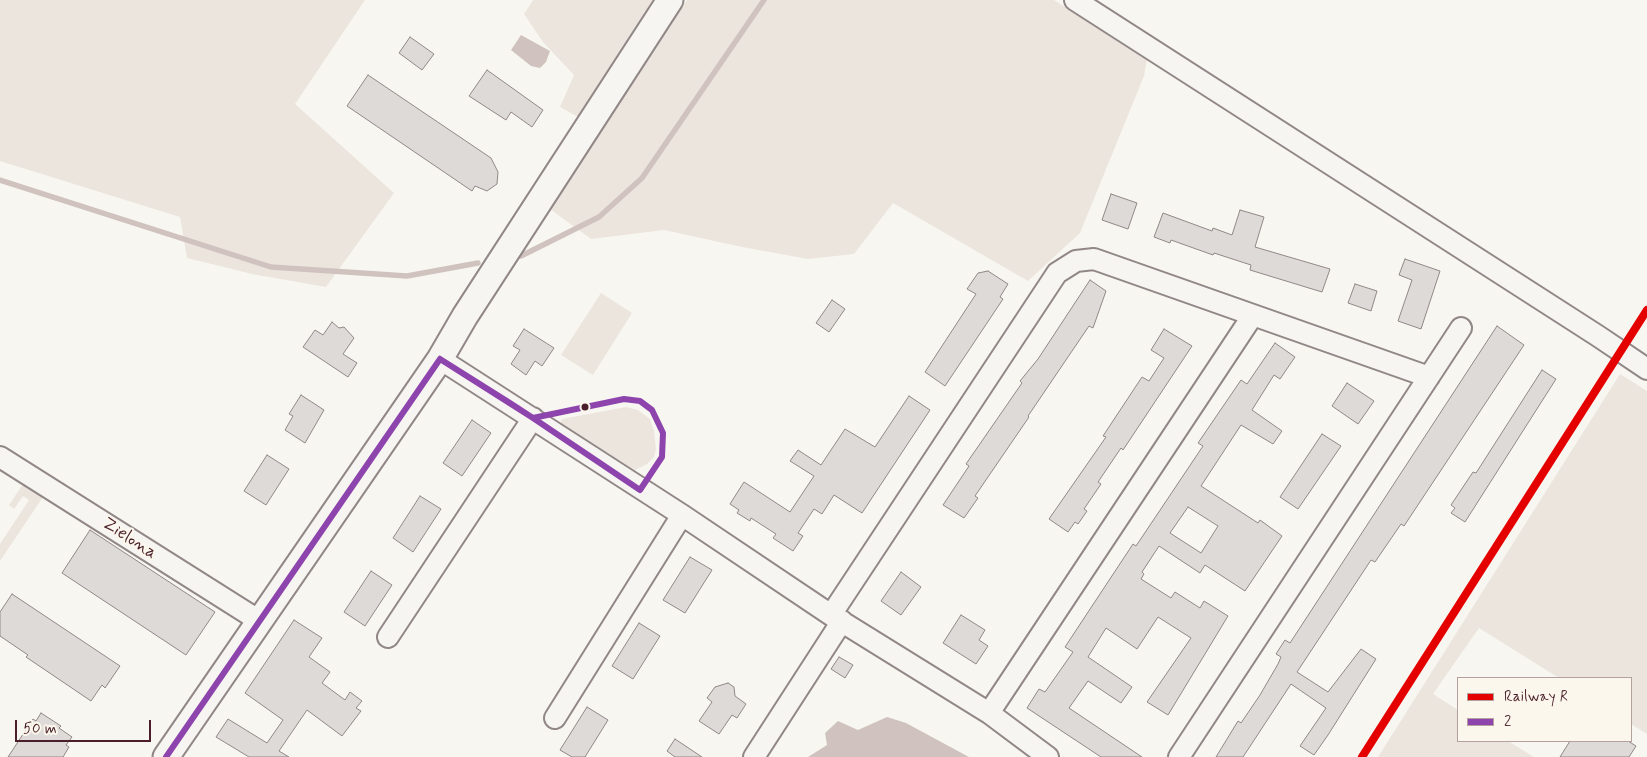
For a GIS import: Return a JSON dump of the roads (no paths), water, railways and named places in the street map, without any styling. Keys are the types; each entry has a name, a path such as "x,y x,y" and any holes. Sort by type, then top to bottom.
{"street":[{"path":"166,757 440,359 471,307 670,0"},
{"path":"1075,0 1598,336 1647,370"},
{"path":"754,757 837,618 1057,273 1076,260 1094,259 1430,376"},
{"path":"989,713 1253,315"},
{"path":"1179,757 1461,328"},
{"path":"440,359 682,515 837,618 989,713 1048,757"},
{"path":"388,637 533,418"},
{"name":"Zielona","path":"0,457 265,611"},
{"path":"555,718 682,515"}],"waterway":[{"path":"521,256 599,217 642,178 764,0"},
{"path":"0,180 271,267 407,276 478,263"}],"rail line":[{"name":"R","path":"1362,757 1647,310"}]}
